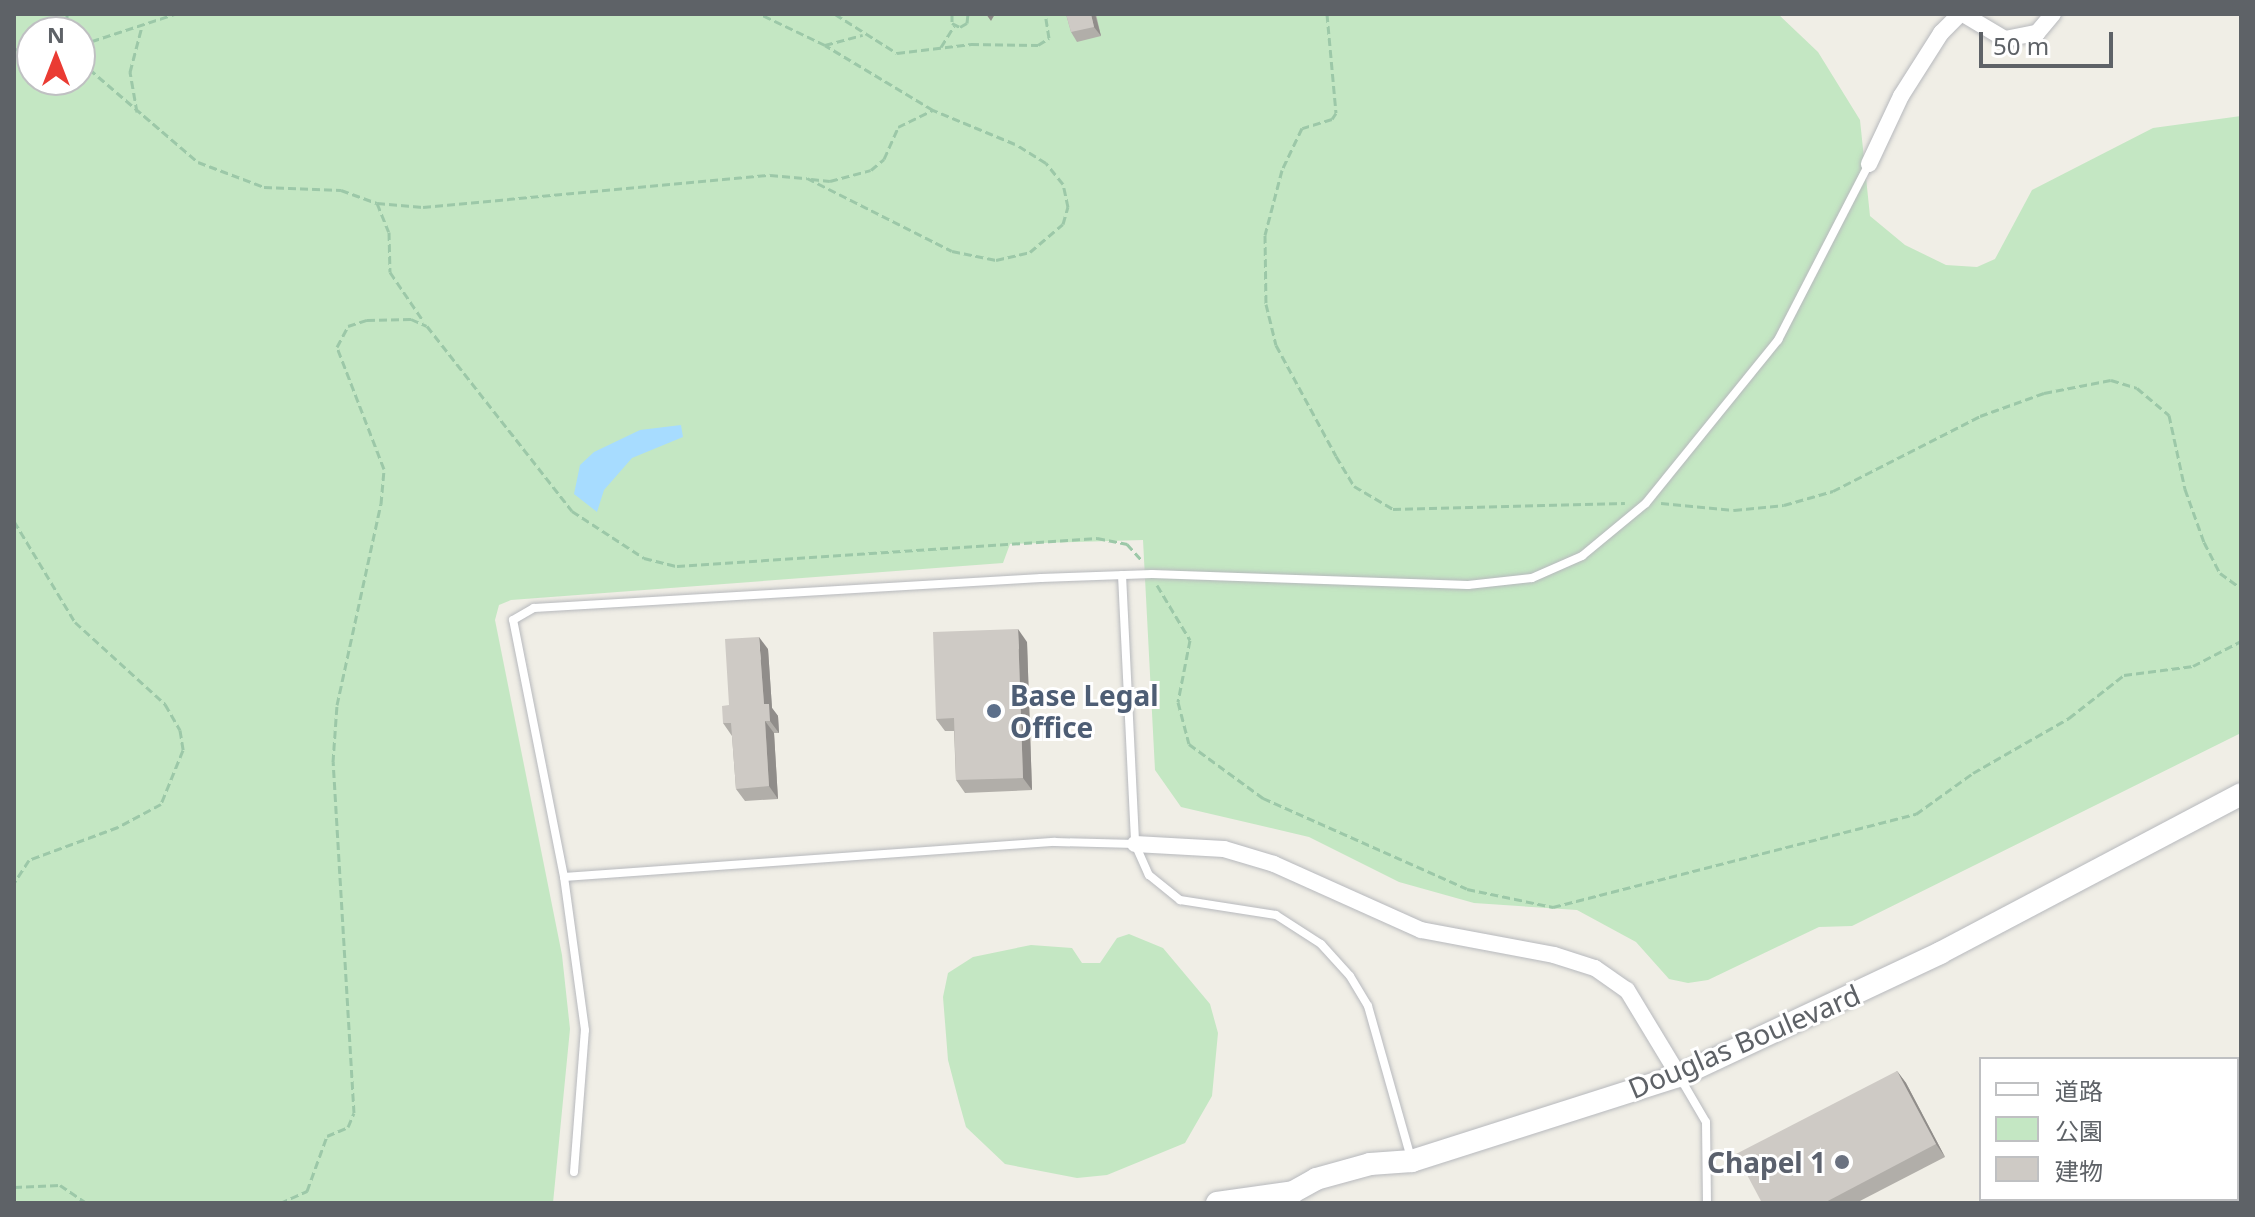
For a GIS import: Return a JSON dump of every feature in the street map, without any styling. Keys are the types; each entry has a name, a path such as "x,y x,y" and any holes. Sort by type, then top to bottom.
{"street":[{"path":"1869,164 1901,96 1941,33 1961,14 2005,39 2037,33 2053,14"},
{"name":"Douglas Boulevard","path":"1217,1203 1293,1192 1316,1179 1370,1164 1412,1161 1679,1076 1940,953 2241,794"},
{"path":"1135,844 1224,849 1274,864 1421,930 1554,955 1595,968 1627,990 1679,1076"}],"lane":[{"path":"574,1172 585,1030 564,877 516,656 513,620 534,608 1122,575 1468,585 1532,578 1582,556 1646,503 1778,340 1869,164"},
{"path":"1122,575 1135,844 1149,875 1180,900 1276,915 1321,944 1350,976 1368,1006 1412,1161"},
{"path":"564,877 1055,842 1135,844"},
{"path":"1679,1076 1706,1122 1707,1203"}],"path":[{"path":"163,14 169,17"},
{"path":"96,40 175,14"},
{"path":"760,14 825,45 933,110 1015,144 1046,163 1063,184 1068,207 1051,240 1030,252 996,260 952,251 807,178"},
{"path":"835,14 863,35 897,53 941,47 1045,43 1049,38 1045,14"},
{"path":"941,47 955,25 952,14"},
{"path":"955,25 965,25 968,14"},
{"path":"1327,14 1337,80 1336,113 1332,119 1302,128 1282,170 1265,235 1266,304 1269,325 1288,371 1354,486 1393,509 1646,503 1734,510 1784,505 1833,491 1980,416 2044,393 2111,380 2137,388 2169,415 2185,489 2204,542 2220,573 2241,588"},
{"path":"137,113 130,72 142,26"},
{"path":"825,45 863,35"},
{"path":"96,76 198,162 230,178 264,187 341,190 377,203 423,207 770,175 830,181 871,170 884,159 898,127 933,110"},
{"path":"377,203 389,232 390,272 427,326 572,511 608,531 625,548 677,566 1097,538 1127,544 1152,574 1190,640 1178,702 1189,744 1263,798 1467,889 1553,907 1916,814 1973,773 2056,727 2124,675 2193,666 2241,641"},
{"path":"280,1203 307,1191 327,1136 348,1127 354,1113 333,762 337,705 381,504 384,469 337,347 348,326 367,320 411,319 427,326"},
{"path":"14,521 75,622 165,704 180,730 183,750 161,804 118,827 29,860 14,883"},
{"path":"14,1187 60,1185 87,1203"}],"green space":[{"path":"14,14 1778,14 1818,52 1860,120 1870,216 1905,245 1946,265 1977,267 1995,259 2032,190 2153,128 2241,116 2241,733 1852,926 1819,927 1708,980 1688,983 1669,979 1636,942 1577,910 1474,903 1399,882 1309,837 1181,807 1155,770 1143,540 1010,544 1003,563 511,600 499,605 495,620 562,955 570,1029 553,1203 14,1203"},
{"path":"1129,934 1163,948 1210,1004 1218,1033 1212,1096 1185,1143 1107,1175 1077,1178 1005,1164 966,1127 948,1060 943,997 948,973 973,957 1031,945 1072,948 1082,963 1100,963 1117,938"}],"water":[{"path":"681,425 683,437 632,458 604,490 597,512 574,494 580,465 594,452 640,430"}],"building":[{"path":"1066,14 1091,14 1094,27 1071,32"},
{"path":"1018,629 1023,778 956,780 954,718 936,719 933,632"},
{"path":"759,637 764,704 769,704 770,721 765,721 769,786 736,789 731,723 723,723 722,706 729,705 725,639"},
{"path":"1897,1071 1936,1144 1824,1203 1762,1203 1736,1154"}],"place":[{"name":"Base Legal Office","path":"994,711"},
{"name":"Chapel 1","path":"1842,1162"}]}
